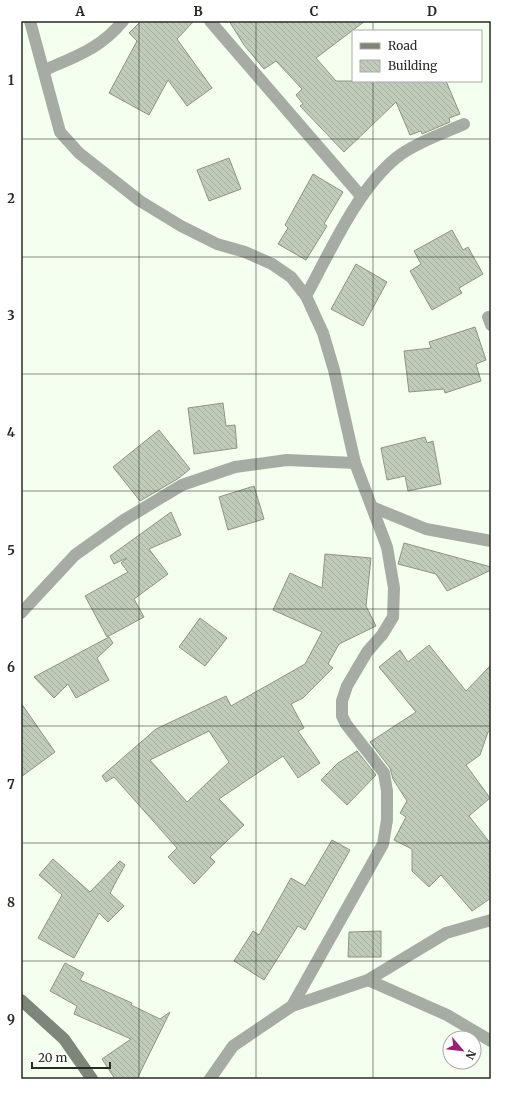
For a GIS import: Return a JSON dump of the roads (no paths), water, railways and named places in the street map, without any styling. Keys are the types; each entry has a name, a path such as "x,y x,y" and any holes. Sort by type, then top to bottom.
{"street":[{"path":"30,21 45,70 52,106 60,132 79,153 140,201 181,226 217,244 245,252 272,264 291,277 306,296 323,333 332,363 355,463 387,547 394,588 393,617 382,635 367,652 347,686 342,701 342,716 353,735 384,773 387,791 387,820 383,844 292,1006"},
{"path":"45,70 95,48 112,34 122,21"},
{"path":"210,21 361,196"},
{"path":"306,296 361,196 396,158 429,139 464,124"},
{"path":"21,613 75,555 124,520 182,485 235,467 287,460 355,463"},
{"path":"372,507 426,529 491,541"},
{"path":"210,1079 233,1046 292,1006 368,980 446,933 491,920"},
{"path":"368,980 447,1015 491,1042"},
{"path":"21,1000 64,1039 92,1079"}]}
